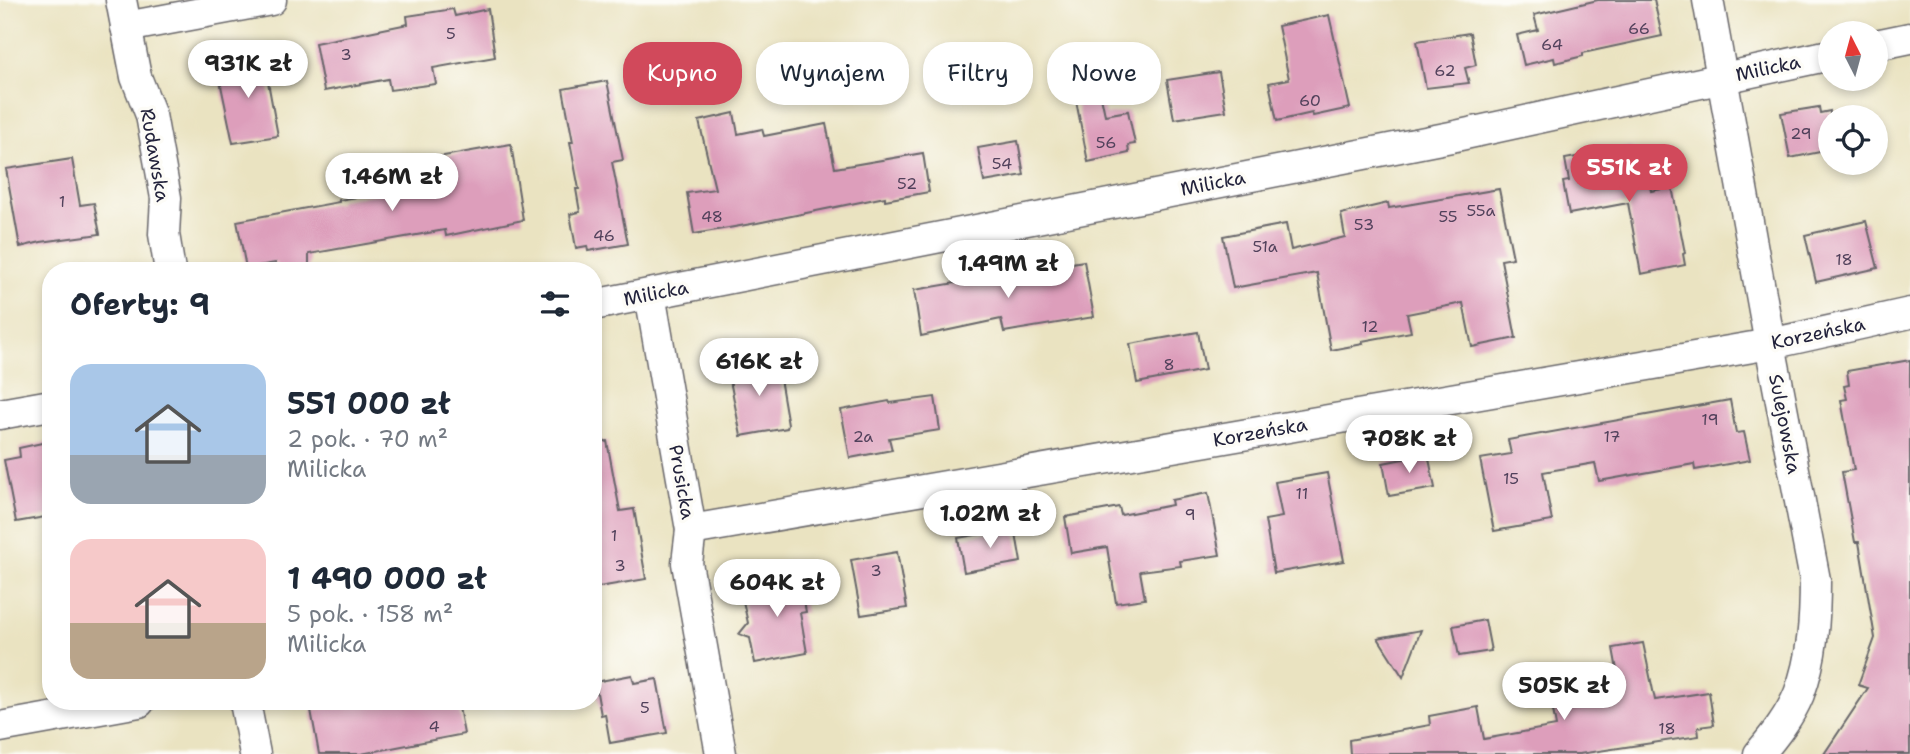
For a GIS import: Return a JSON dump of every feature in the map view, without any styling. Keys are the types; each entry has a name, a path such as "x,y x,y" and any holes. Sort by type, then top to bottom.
{"street":[{"path":"124,13 271,0"},
{"name":"Sulejowska","path":"1708,0 1815,580 1815,618 1810,654 1798,695 1777,733 1759,754"},
{"name":"Rudawska","path":"124,13 136,78 151,115 166,198 164,234 169,262"},
{"path":"1888,43 1910,38"},
{"name":"Milicka","path":"602,303 1451,137 1818,58"},
{"name":"Prusicka","path":"650,293 691,530 687,563 721,754"},
{"name":"Korzeńska","path":"691,530 1770,344 1910,313"},
{"path":"0,414 42,407"},
{"path":"0,727 95,710"},
{"path":"247,710 255,754"}],"building":[{"path":"1598,0 1654,0 1662,36 1583,53 1583,56 1555,63 1554,58 1524,65 1517,35 1538,30 1534,15"},
{"path":"453,9 455,16 488,9 495,57 433,68 436,84 390,90 388,79 324,91 315,43 408,24 407,16"},
{"path":"1329,15 1350,108 1277,121 1269,83 1289,79 1278,26"},
{"path":"1470,33 1476,65 1465,68 1469,83 1426,88 1417,41"},
{"path":"263,55 278,136 233,143 219,76 227,63"},
{"path":"1219,72 1226,111 1174,119 1167,80"},
{"path":"607,81 623,160 612,162 628,244 588,251 587,246 576,248 570,214 580,212 576,189 579,189 563,89"},
{"path":"1077,105 1103,105 1105,115 1128,111 1135,144 1128,145 1129,153 1088,162"},
{"path":"1818,107 1818,152 1790,158 1781,113"},
{"path":"734,113 738,134 762,129 764,136 826,124 835,168 923,153 929,192 885,200 885,197 694,234 687,193 715,189 699,121"},
{"path":"1018,141 1024,175 984,182 978,148"},
{"path":"511,144 523,220 446,236 445,230 309,254 309,262 245,262 237,221 443,182 438,157"},
{"path":"1631,147 1634,169 1646,167 1651,191 1672,187 1685,265 1641,274 1628,203 1569,214 1563,182 1569,181 1565,159"},
{"path":"72,159 80,205 94,203 100,234 20,247 6,169"},
{"path":"1499,189 1513,258 1501,260 1516,338 1472,347 1463,303 1407,314 1411,332 1331,350 1317,273 1233,288 1223,236 1286,224 1291,250 1345,237 1341,214 1388,203 1389,208"},
{"path":"1866,221 1878,268 1816,282 1805,235"},
{"path":"1084,261 1094,317 1004,332 1001,319 921,336 914,290"},
{"path":"1198,332 1205,370 1137,383 1130,344"},
{"path":"1910,360 1910,754 1824,754 1868,688 1858,685 1875,638 1859,542 1855,542 1842,472 1854,470 1841,400 1847,399 1844,386 1849,385 1847,371"},
{"path":"777,361 787,428 741,436 728,370"},
{"path":"935,397 940,430 889,438 892,450 850,458 841,410 889,401"},
{"path":"1730,400 1736,433 1744,432 1750,460 1695,470 1694,464 1599,481 1595,463 1543,472 1552,521 1494,531 1480,459 1511,454 1508,440"},
{"path":"602,441 607,441 620,511 634,509 646,579 602,586"},
{"path":"42,443 42,518 16,522 4,460 20,457 19,448"},
{"path":"1428,454 1435,488 1389,496 1383,463"},
{"path":"1327,473 1344,561 1274,573 1265,520 1282,517 1275,482"},
{"path":"1208,493 1220,555 1180,561 1181,566 1140,571 1145,599 1116,603 1107,547 1071,553 1065,517 1119,507 1121,515 1172,505 1171,500"},
{"path":"1015,528 1021,562 964,572 958,538"},
{"path":"897,552 907,608 861,615 851,560"},
{"path":"798,569 806,612 800,613 807,653 755,663 750,638 739,634 748,623 743,601 768,596 764,575"},
{"path":"1485,620 1491,651 1459,656 1453,626"},
{"path":"1421,630 1403,677 1378,638"},
{"path":"1643,643 1655,700 1709,692 1714,725 1698,727 1699,736 1579,754 1350,754 1349,740 1430,725 1429,716 1478,707 1484,739 1556,726 1552,705 1621,692 1613,648"},
{"path":"632,675 634,683 657,679 667,733 610,743 605,714 601,715 600,710 602,681"},
{"path":"311,710 460,710 464,734 361,754 319,754"}]}
